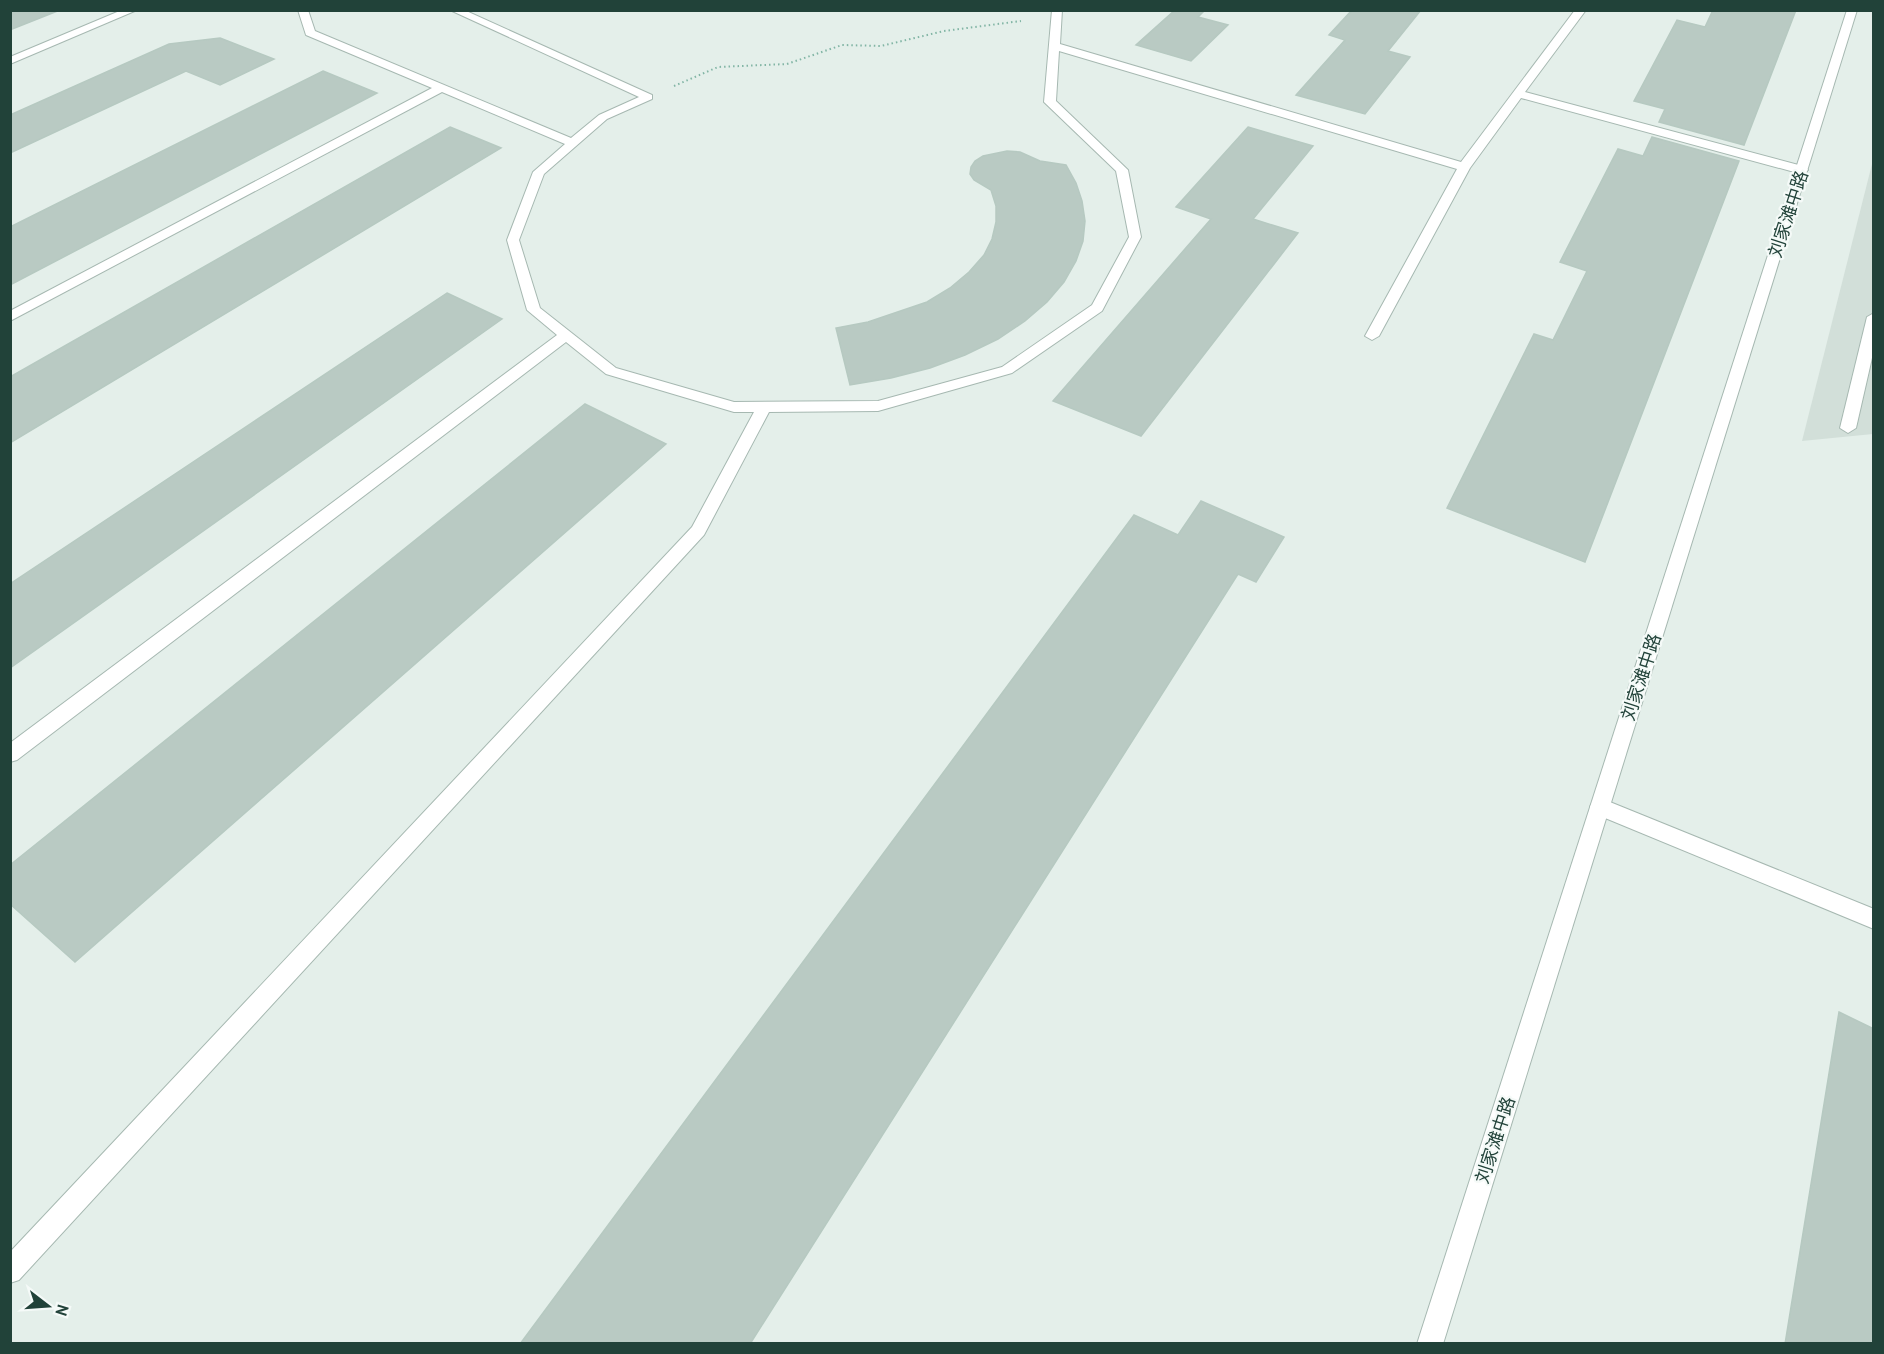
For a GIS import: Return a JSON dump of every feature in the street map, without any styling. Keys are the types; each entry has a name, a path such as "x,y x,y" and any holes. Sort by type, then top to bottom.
{"street":[{"path":"10,61 132,10"},
{"path":"303,10 310,33 573,143"},
{"path":"455,10 648,97"},
{"path":"1372,336 1464,167 1581,10"},
{"name":"刘家滩中路","path":"1430,1344 1852,10"},
{"path":"648,97 603,117 539,172 513,240 534,310 611,371 734,407 878,406 1007,370 1097,308 1135,237 1122,170 1050,102 1057,14"},
{"path":"1055,46 1464,167"},
{"path":"10,317 441,88"},
{"path":"1519,94 1802,170"},
{"path":"1848,428 1874,317"},
{"path":"10,754 566,335"},
{"path":"10,1271 698,531 765,406"},
{"path":"1600,807 1874,919"}],"path":[{"path":"648,97 718,67 787,64 842,45 881,46 944,31 1057,14"}],"shaded area":[{"path":"1873,160 1873,434 1802,441"}],"building":[{"path":"10,10 60,10 10,30"},
{"path":"1175,10 1205,10 1198,17 1228,25 1191,61 1136,45"},
{"path":"1352,10 1421,10 1388,51 1410,57 1365,114 1296,95 1345,40 1329,35"},
{"path":"1713,10 1796,10 1744,145 1659,122 1665,109 1634,101 1677,20 1705,27"},
{"path":"220,38 274,59 220,85 186,71 10,153 10,115 169,44"},
{"path":"323,71 377,93 10,285 10,227"},
{"path":"450,127 501,148 10,443 10,377"},
{"path":"1248,127 1313,146 1253,219 1298,233 1141,436 1053,401 1211,219 1176,207"},
{"path":"1652,137 1739,161 1585,562 1447,508 1534,334 1553,340 1587,271 1560,262 1618,149 1643,156"},
{"path":"1007,151 1020,152 1040,161 1066,165 1076,183 1085,221 1083,241 1076,261 1064,282 1047,302 1025,321 998,339 965,355 930,368 850,385 836,328 868,322 927,302 950,288 969,272 984,255 992,239 996,222 996,206 991,190 974,180 970,174 971,167 983,156"},
{"path":"447,293 502,319 10,668 10,584"},
{"path":"585,404 666,444 75,962 10,904 10,865"},
{"path":"1201,501 1284,537 1256,582 1238,574 750,1344 520,1344 1134,515 1178,535"},
{"path":"1839,1012 1874,1029 1874,1344 1785,1344"}]}
